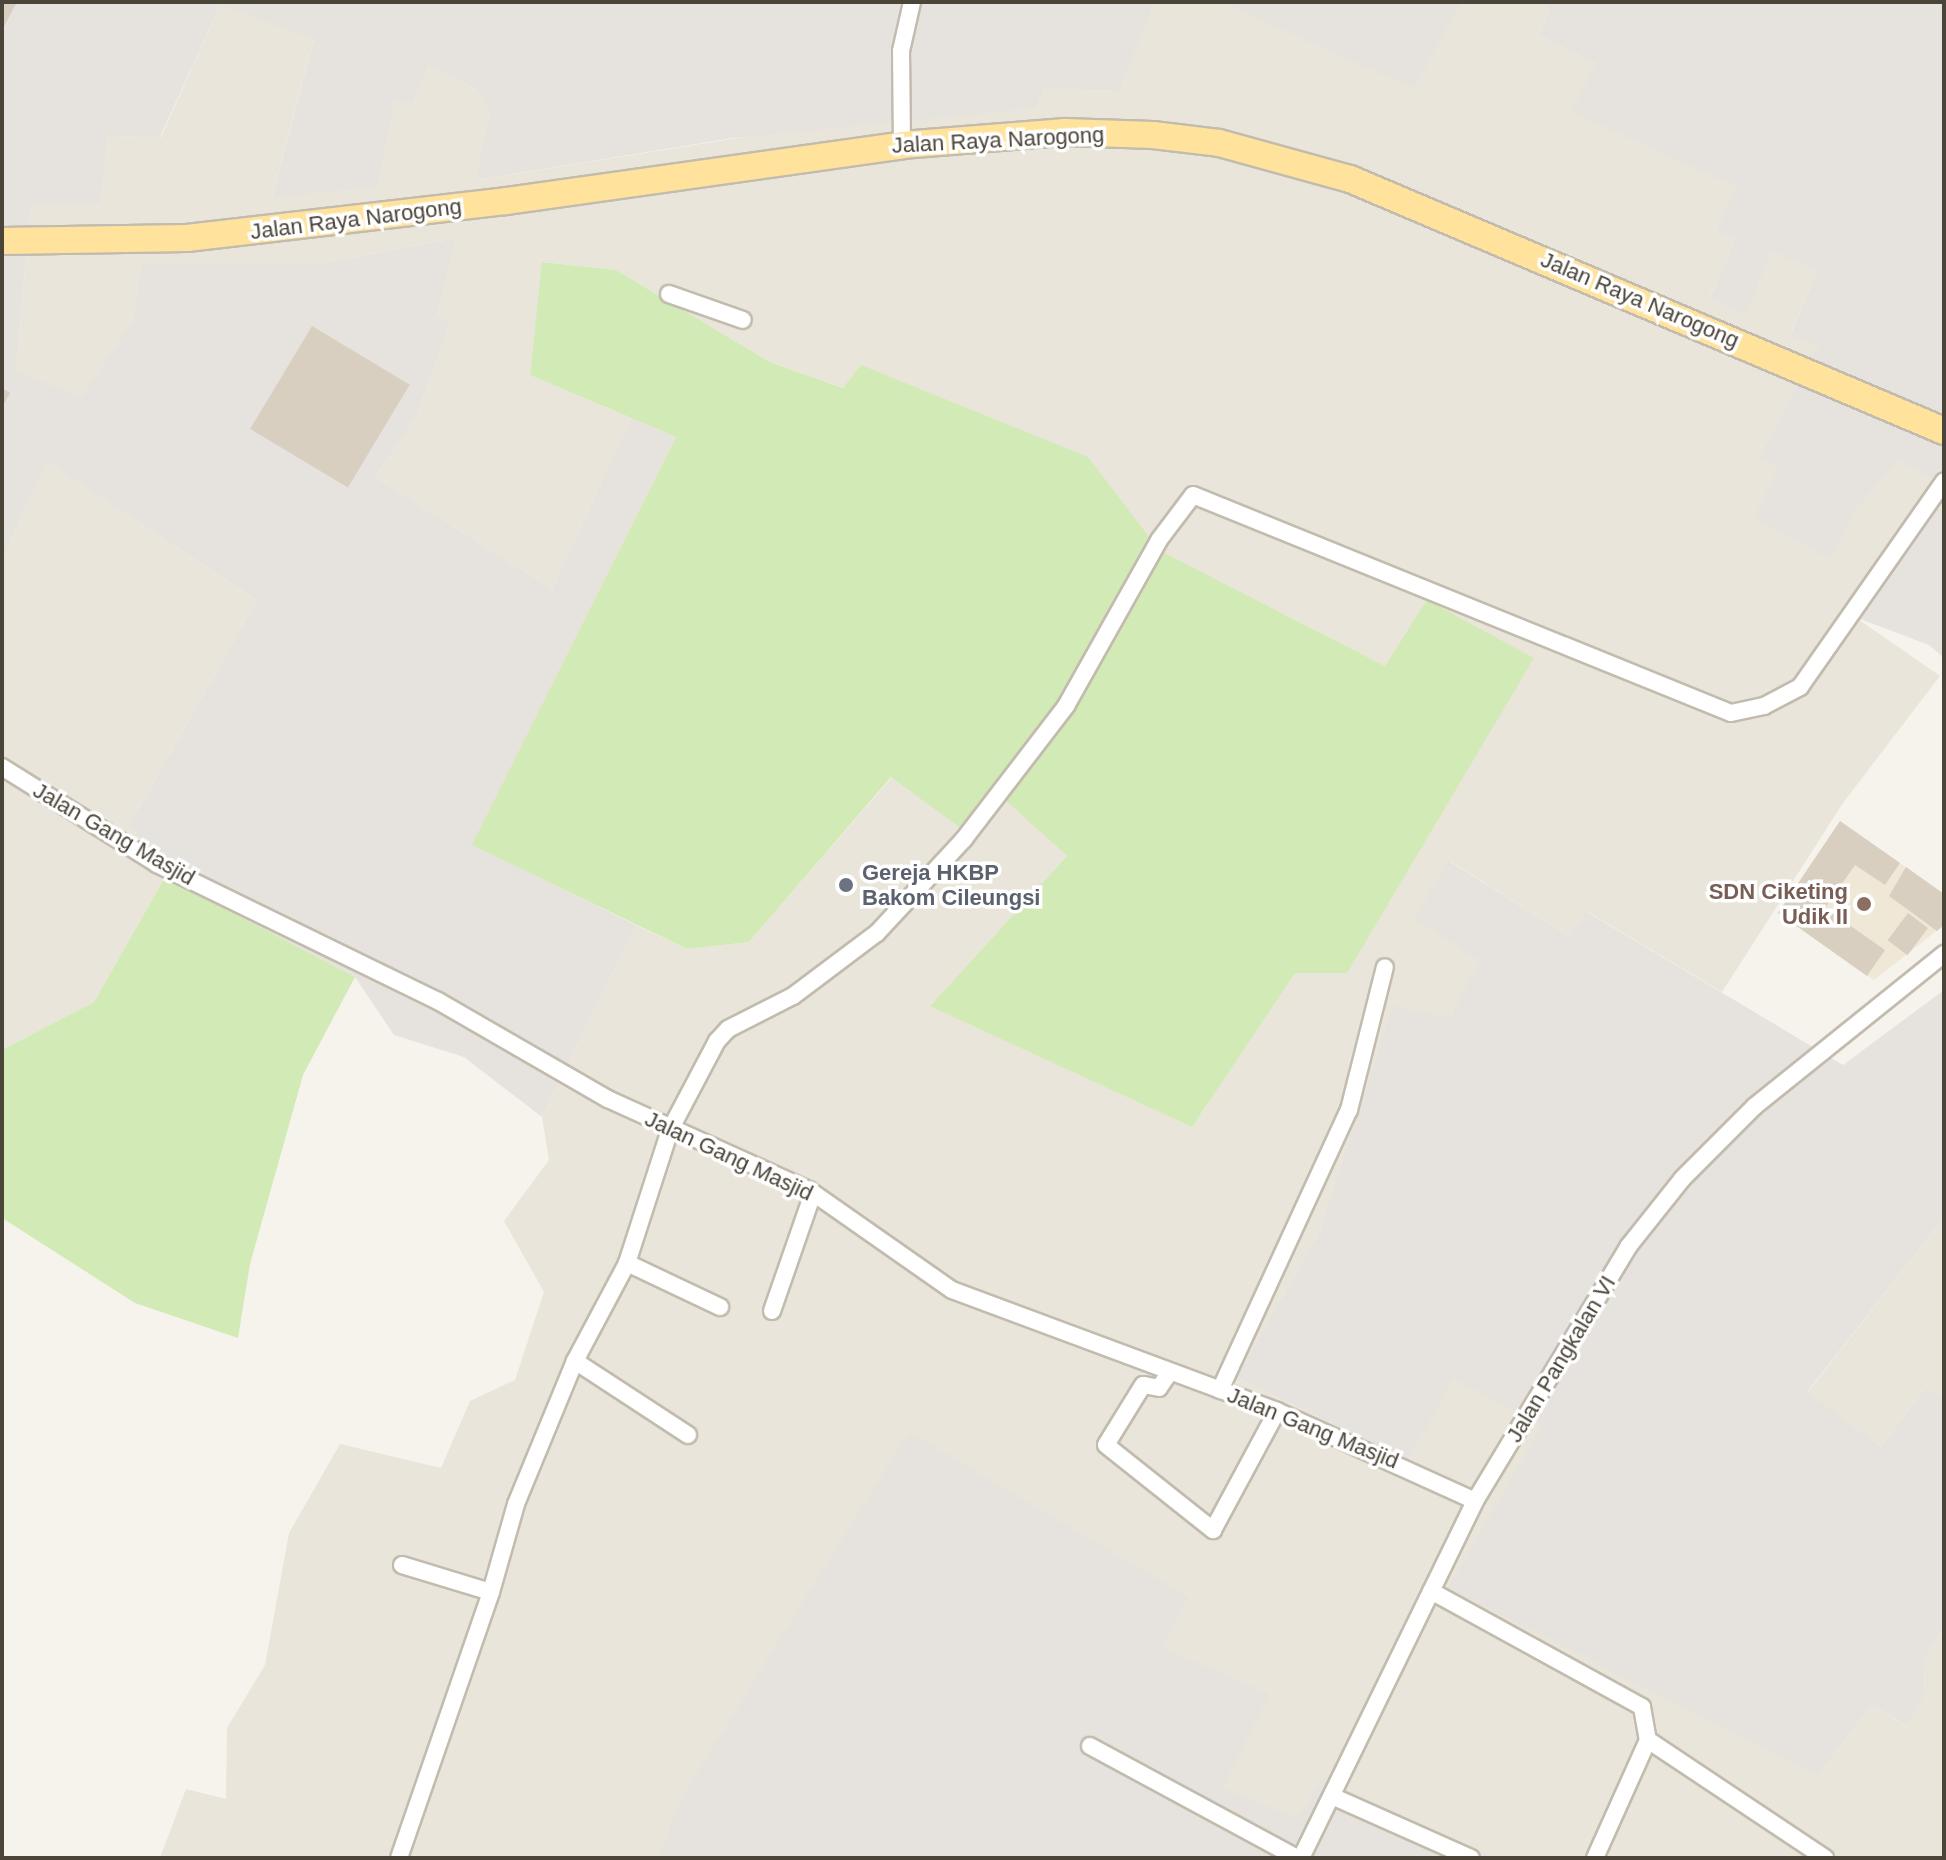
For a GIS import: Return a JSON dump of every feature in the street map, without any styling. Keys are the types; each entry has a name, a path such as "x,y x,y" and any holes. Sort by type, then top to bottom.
{"main road":[{"name":"Jalan Raya Narogong","path":"2,241 172,239 302,227 902,145 1065,132 1153,135 1291,160 1591,277 1944,431"}],"street":[{"path":"902,145 901,51 912,2"},
{"path":"669,294 743,320"},
{"path":"399,1858 491,1592 516,1504 575,1361 627,1263 670,1130 728,1029 793,996 877,933 964,839 1066,706 1159,540 1193,495 1731,713 1764,706 1800,687 1944,481"},
{"name":"Jalan Gang Masjid","path":"2,767 157,864 438,1001 670,1130 813,1193 952,1290 1277,1411 1475,1501"},
{"name":"Jalan Pangkalan VI","path":"1299,1858 1334,1797 1475,1501 1628,1247 1682,1179 1755,1106 1944,954"},
{"path":"1220,1390 1349,1110 1385,967"},
{"path":"772,1311 813,1193"},
{"path":"627,1263 720,1307"},
{"path":"575,1361 688,1435"},
{"path":"1170,1372 1159,1388 1143,1385 1106,1445 1213,1530 1277,1411"},
{"path":"402,1565 491,1592"},
{"path":"1431,1591 1642,1707 1648,1740 1595,1858"},
{"path":"1648,1740 1825,1858"},
{"path":"1090,1746 1299,1858"},
{"path":"1334,1797 1471,1858"}],"shaded area":[{"path":"2,2 1155,2 1119,91 1043,89 1035,108 733,138 476,180 490,112 476,89 427,65 413,103 394,101 377,187 272,197 314,39 220,5 160,137 107,136 100,203 31,204 16,371 81,397 133,320 141,265 324,263 455,238 437,317 451,321 415,420 375,477 552,589 631,418 676,437 473,845 636,925 542,1117 464,1057 394,1035 355,977 165,877 130,824 257,600 47,462 2,559"},
{"path":"1155,2 1219,2 1414,87 1462,2 1538,2 1550,9 1539,35 1595,63 1573,112 1738,187 1716,230 1737,237 1709,298 1771,252 1817,271 1790,335 1820,344 1759,457 1778,469 1831,558 1855,511 1897,459 1940,483 1944,479 1944,511 1931,502 1855,617 1940,676 1843,803 1722,992 1588,912 1569,936 1450,861 1481,961 1450,1018 1359,1125 1321,1229 1236,1377 1408,1461 1452,1378 1542,1426 1818,1775 1872,1705 1905,1725 1924,1697 1925,1659 1944,1628 1944,1858 160,1858 186,1789 226,1799 227,1728 265,1665 289,1533 340,1444 441,1468 470,1401 515,1380 544,1292 504,1221 549,1160 542,1117 636,925 687,949 749,942 892,777 962,828 1002,796 1067,856 931,1005 1192,1127 1295,972 1385,666 844,388 770,362 616,270 543,262 530,375 631,418 552,589 375,477 415,420 451,321 437,318 454,238 324,263 141,266 133,320 81,398 16,372 31,204 107,136 161,137 220,5 314,38 272,196 394,100 427,65 476,89 490,112 477,180 1042,89 1118,91"},
{"path":"1219,2 1462,2 1414,88"},
{"path":"1538,2 1944,2 1944,479 1941,483 1897,460 1855,511 1831,559 1754,518 1778,469 1759,457 1819,345 1790,336 1817,271 1771,252 1746,313 1709,299 1736,238 1716,230 1737,187 1572,112 1595,63 1539,35 1550,9"},
{"path":"47,462 257,600 130,824 165,877 94,1002 2,1050 2,559"},
{"path":"1930,502 1944,511 1944,658 1929,645 1855,617"},
{"name":"SDN Ciketing Udik II","path":"1840,821 1944,894 1944,925 1874,980 1778,913"},
{"path":"1449,861 1569,936 1587,912 1843,1065 1944,990 1944,1218 1807,1392 1881,1447 1926,1387 1944,1399 1944,1628 1925,1659 1924,1697 1906,1725 1872,1705 1818,1775 1448,1588 1542,1426 1453,1379 1408,1461 1236,1377 1321,1229 1393,1006 1450,1018 1480,961 1414,918"},
{"path":"1944,1218 1944,1399 1926,1387 1881,1447 1807,1393"},
{"path":"909,1432 1188,1597 1163,1648 1269,1694 1222,1788 1298,1818 1323,1778 1494,1858 658,1858 683,1795"}],"green space":[{"path":"542,262 616,270 770,362 843,388 861,365 1088,457 1159,550 1385,666 1427,600 1534,658 1347,973 1295,973 1192,1127 930,1006 1067,856 1002,797 962,829 891,777 749,942 687,949 472,845 676,437 530,375"},
{"path":"165,877 355,977 303,1075 250,1264 238,1338 135,1303 2,1218 2,1050 94,1002"}],"building":[{"path":"2,2 17,2 2,30"},
{"path":"312,326 410,385 348,488 250,429"},
{"path":"2,388 10,393 2,407"},
{"path":"1840,821 1900,863 1885,885 1855,865 1825,908 1885,950 1867,976 1778,913"},
{"path":"1906,867 1944,894 1944,925 1937,931 1889,896"},
{"path":"1908,913 1928,928 1908,955 1888,940"}],"place":[{"name":"Gereja HKBP Bakom Cileungsi","path":"846,885"},
{"name":"SDN Ciketing Udik II","path":"1864,904"}]}
